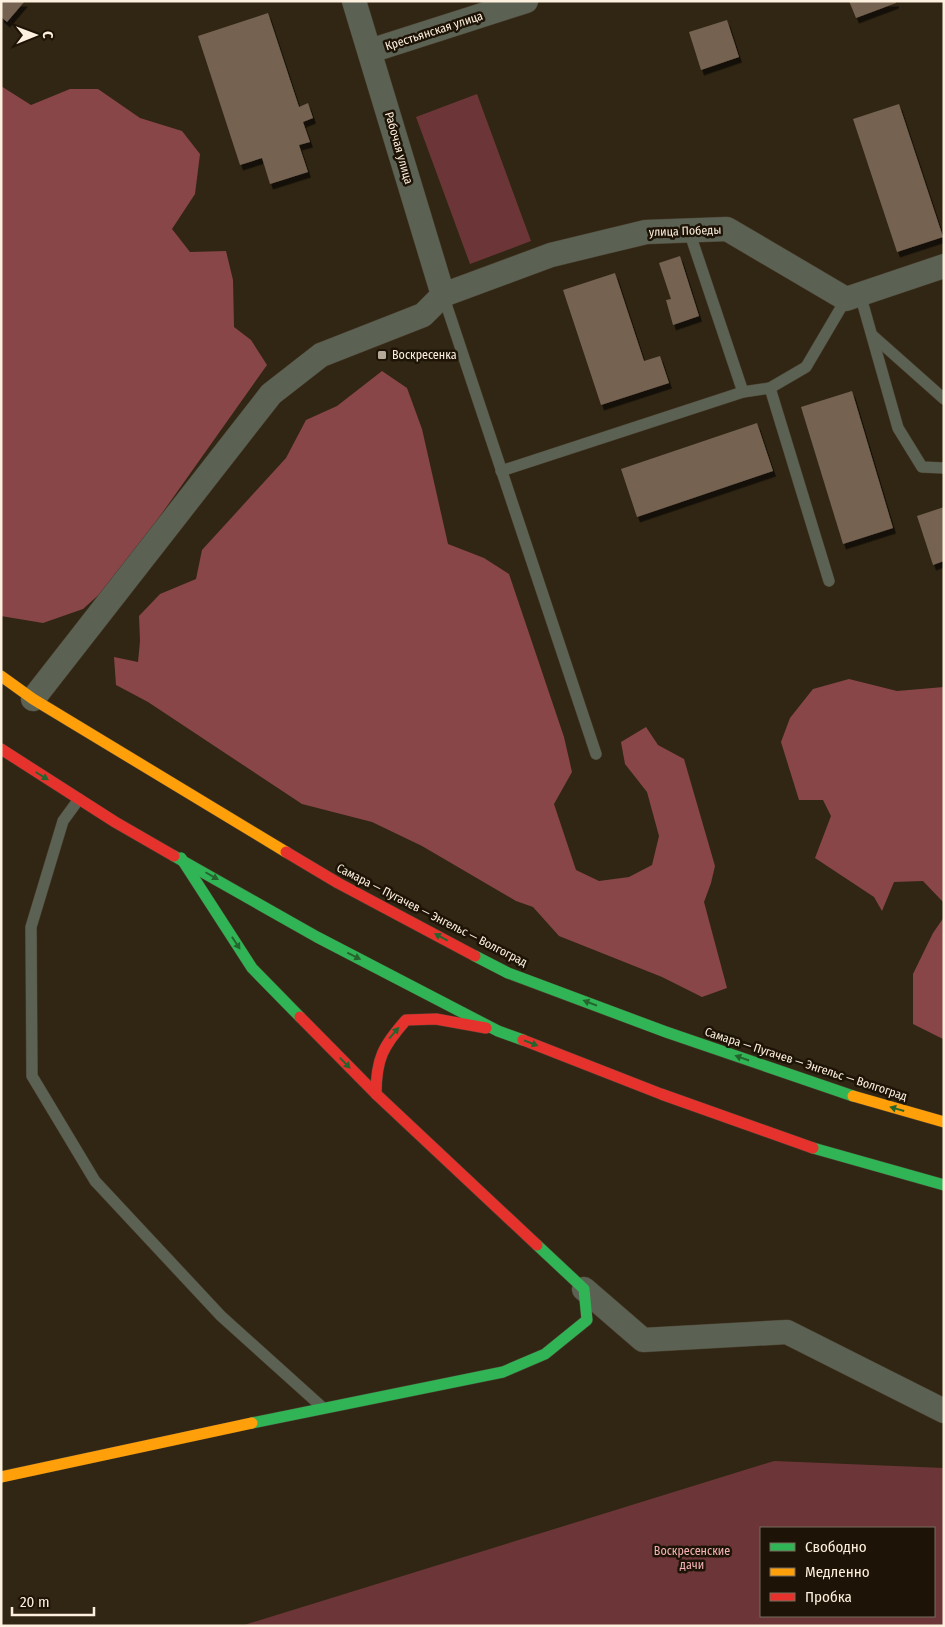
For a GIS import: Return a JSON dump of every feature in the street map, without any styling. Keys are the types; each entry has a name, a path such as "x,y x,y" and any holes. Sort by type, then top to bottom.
{"main road":[{"name":"Самара — Пугачев — Энгельс — Волгоград","path":"1,676 34,699 338,883 508,973 657,1029 819,1085 944,1122"},
{"path":"1,749 79,799 317,937 498,1031 661,1094 828,1153 944,1185"},
{"path":"1,1476 502,1372 545,1354 587,1320 584,1289 376,1094 252,968 181,858"},
{"path":"376,1094 376,1066 386,1042 406,1020 436,1019 498,1031"}],"street":[{"name":"Рабочая улица","path":"354,1 443,295"},
{"name":"Крестьянская улица","path":"370,51 526,1"},
{"name":"улица Победы","path":"443,295 550,255 646,232 727,229 853,296"},
{"path":"853,296 944,266"},
{"path":"34,699 271,394 321,355 422,315 443,295"},
{"path":"584,1289 643,1340 787,1332 944,1411"}],"lane":[{"path":"689,231 744,392"},
{"path":"443,295 596,754"},
{"path":"501,471 744,392 770,388 806,367 853,296"},
{"path":"853,296 872,335 898,428 922,467 944,468"},
{"path":"872,335 944,399"},
{"path":"770,388 829,581"},
{"path":"79,799 63,821 31,927 32,1076 95,1181 221,1316 323,1408"}],"green space":[{"path":"477,94 531,241 470,264 416,117"},
{"name":"Воскресенские дачи","path":"774,1461 944,1468 944,1626 241,1626"}],"shaded area":[{"path":"1,86 31,105 70,89 98,89 140,118 182,131 200,154 195,194 172,229 190,252 226,251 233,280 234,327 251,340 267,365 114,581 83,609 43,623 1,616"},
{"path":"382,371 407,388 422,429 448,544 484,558 509,574 564,737 572,772 554,804 576,870 599,881 629,877 652,865 659,836 647,792 625,764 621,742 646,727 658,745 684,759 715,866 704,902 727,988 702,997 662,977 559,936 533,907 516,901 422,846 372,822 302,804 148,702 116,685 114,657 138,662 140,641 139,616 160,594 196,579 202,550 286,458 306,420 337,406"},
{"path":"849,679 897,691 944,687 944,903 923,881 894,882 882,911 874,897 815,858 831,816 823,800 799,800 781,742 790,718 813,689"},
{"path":"944,917 943,1039 913,1024 913,974 933,933"}],"building":[{"path":"1,1 25,1 7,22 1,17"},
{"path":"849,1 896,1 896,3 856,18"},
{"path":"268,13 299,107 308,103 313,118 303,122 310,142 299,145 308,172 270,184 262,158 240,165 198,36"},
{"path":"727,20 739,57 701,70 689,32"},
{"path":"899,104 943,237 897,252 853,119"},
{"path":"680,256 699,316 673,325 666,300 671,299 659,263"},
{"path":"615,273 644,361 660,356 669,383 601,405 563,290"},
{"path":"852,391 893,528 843,544 801,407"},
{"path":"757,423 773,471 637,517 621,469"},
{"path":"944,507 944,561 933,565 917,516"}],"traffic: fast":[{"path":"174,856 317,937 498,1031 523,1040"},
{"path":"181,858 252,968 300,1017"},
{"path":"475,956 508,973 666,1032 853,1096"},
{"path":"813,1148 944,1185"},
{"path":"252,1423 503,1372 545,1354 587,1320 584,1289 537,1245"}],"traffic: slow":[{"path":"1,676 33,699 286,852"},
{"path":"853,1096 944,1122"},
{"path":"1,1477 252,1423"}],"traffic: jam":[{"path":"1,749 115,822 174,856"},
{"path":"286,852 338,883 475,956"},
{"path":"300,1017 376,1094 537,1245"},
{"path":"376,1094 377,1071 382,1054 406,1020 436,1019 486,1028"},
{"path":"523,1040 661,1094 813,1148"}],"place":[{"name":"Воскресенка","path":"382,355"}]}
